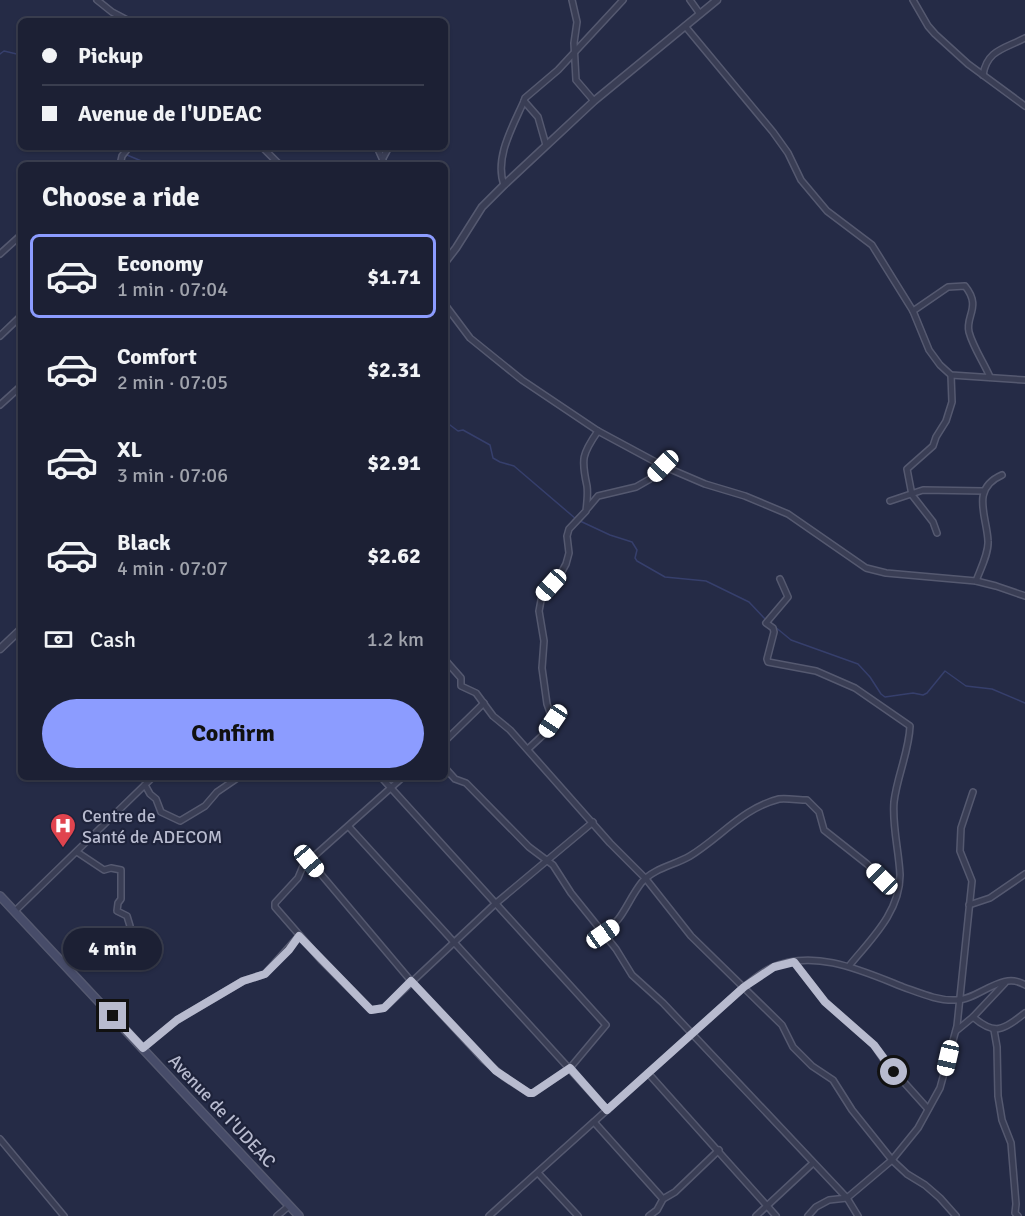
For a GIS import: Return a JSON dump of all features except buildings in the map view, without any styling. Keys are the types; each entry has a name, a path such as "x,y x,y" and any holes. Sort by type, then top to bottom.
{"main road":[{"name":"Avenue de I'UDEAC","path":"0,896 299,1216"}],"street":[{"path":"98,0 123,18"},
{"path":"572,0 577,21 574,53 576,80 594,101"},
{"path":"504,185 500,173 506,142 525,98 558,70 623,0"},
{"path":"690,0 699,14"},
{"path":"448,258 482,207 504,185 594,101 717,0"},
{"path":"913,0 935,34 983,75 1025,106"},
{"path":"685,26 773,132 788,153 801,180 827,211 872,245 913,311 930,350 940,365 951,375 1025,380"},
{"path":"983,75 989,57 1025,38"},
{"path":"524,101 538,117 546,145"},
{"path":"265,150 277,162"},
{"path":"0,254 18,238"},
{"path":"913,311 948,287 965,286 972,295 972,313 968,330 990,377"},
{"path":"448,309 470,338 522,380 598,431 663,466 788,514 866,568 886,573 976,581 1025,596"},
{"path":"0,336 18,319"},
{"path":"937,533 933,522 912,495 907,469 933,446 946,421 952,402 951,375"},
{"path":"0,405 18,389"},
{"path":"586,511 587,487 583,475 583,459 588,445 598,431"},
{"path":"528,750 553,721 547,704 542,668 544,640 539,611 542,594 560,575 566,564 569,553 567,536 569,529 598,496 636,487 650,479 663,466"},
{"path":"976,581 989,544 981,502 984,491 995,478 1002,475"},
{"path":"890,501 923,490 984,491"},
{"path":"780,579 788,597 768,621 774,632 768,662 816,671 855,688 910,726 909,744 894,802 899,883 894,905 887,919 849,966"},
{"path":"0,649 18,632"},
{"path":"448,663 461,678 461,686 476,693 493,716 510,730 645,879 691,936 782,1025 794,1047 812,1066 833,1080 852,1110 892,1160 940,1198 956,1216"},
{"path":"448,738 484,703"},
{"path":"448,772 454,779 466,783 529,847 553,866 616,949 632,975 663,1002 847,1198 858,1216"},
{"path":"15,911 150,780"},
{"path":"145,785 156,799 161,812 180,821 205,806 217,792 235,780"},
{"path":"309,861 411,981 496,1071 529,1093 536,1092 570,1068 606,1025 384,780"},
{"path":"399,780 303,866 298,878 278,899 275,907 299,936 371,1010 384,1008 495,904 592,822"},
{"path":"808,1216 829,1200 847,1198 892,1160 918,1128 940,1088 955,1031 972,881 960,851 961,828 973,792"},
{"path":"603,934 622,916 645,879 673,862 689,856 750,810 781,799 807,800 819,812 824,830 882,879 899,883"},
{"path":"349,827 607,1110"},
{"path":"77,852 104,870 111,868 121,870 121,899 117,911 127,916 130,926"},
{"path":"969,905 990,898 1025,874"},
{"path":"143,1048 177,1020 243,981 265,974 289,950 299,936"},
{"path":"794,962 825,1002 874,1045 884,1060 928,1109"},
{"path":"489,1216 744,987 774,967 794,962 829,962 849,966 929,996 958,1001 1009,980 1020,981 1025,985"},
{"path":"955,1031 973,1017 1009,980"},
{"path":"973,1017 993,1030 1005,1026 1025,1013"},
{"path":"993,1030 997,1047 998,1096 1002,1120 1011,1143 1016,1194 1015,1213 1018,1216"},
{"path":"648,1073 776,1216"},
{"path":"594,1122 663,1199"},
{"path":"0,1139 64,1216"},
{"path":"649,1216 657,1210 663,1199 675,1192 719,1150"},
{"path":"756,1216 813,1163"},
{"path":"537,1173 578,1216"},
{"path":"277,1216 289,1206"}],"waterway":[{"path":"0,54 4,51 18,54"},
{"path":"127,155 144,162"},
{"path":"448,424 458,431 463,430 490,445 493,458 514,466 576,519"},
{"path":"580,521 632,542 637,550 635,558 637,561 665,577 706,581 749,602 766,620"},
{"path":"774,626 791,640 858,664 885,697 913,693 923,695 945,671 966,686 992,689 1025,703"}],"place":[{"name":"Centre de Santé de ADECOM","path":"63,849"}],"route":[{"path":"113,1016 143,1048 177,1020 243,981 265,974 289,950 299,936 371,1010 384,1008 411,981 484,1060 504,1077 529,1093 533,1093 570,1068 607,1110 764,971 794,962 825,1002 874,1045 894,1072"}]}
